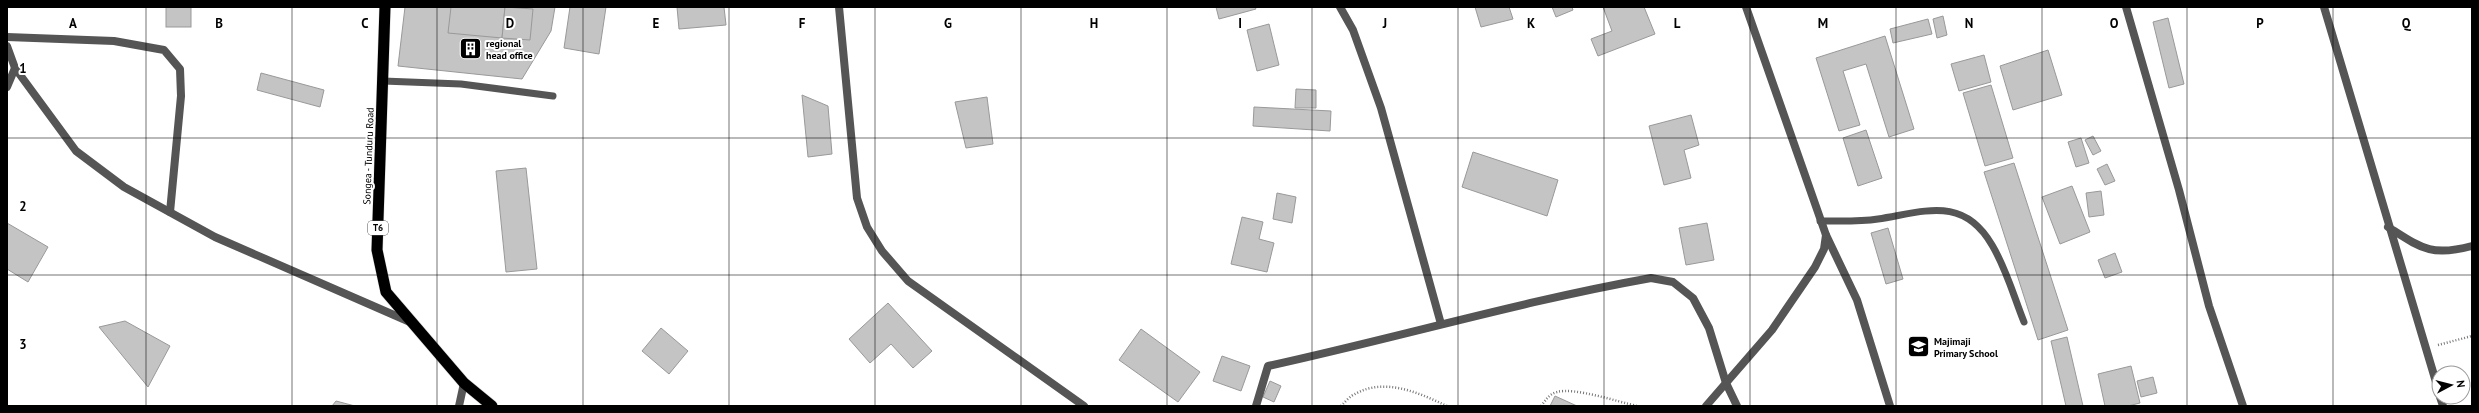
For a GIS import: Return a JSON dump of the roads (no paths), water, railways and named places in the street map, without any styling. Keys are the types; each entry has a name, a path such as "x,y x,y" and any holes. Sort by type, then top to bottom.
{"highway":[{"name":"Songea - Tunduru Road","path":"385,7 377,250 386,292 410,322 464,383 492,406"}],"street":[{"path":"839,7 857,198 867,227 882,251 908,281 1084,406"},
{"path":"1340,7 1353,30 1381,108 1441,324"},
{"path":"1746,7 1820,221 1857,300 1890,406"},
{"path":"2126,7 2179,190 2209,306 2243,406"},
{"path":"2324,7 2388,227 2431,367"},
{"path":"7,37 114,41 164,50 180,69 181,96 170,212"},
{"path":"7,46 15,68 76,151 124,188 215,237 410,322"},
{"path":"7,87 15,68"},
{"path":"2388,227 2428,251 2457,250 2472,246"},
{"path":"1706,406 1772,330 1815,267 1824,249 1826,235"},
{"path":"1256,406 1268,366 1441,324 1611,285 1651,278 1674,282 1693,298 1710,328 1726,383 1737,406"},
{"path":"459,406 464,383"}],"lane":[{"path":"382,81 461,84 553,96"},
{"path":"1820,221 1857,222 1931,210 1948,210 1960,214 1976,225 1992,245 2024,322"}],"place":[{"name":"regional head office","path":"470,49"},
{"name":"Majimaji Primary School","path":"1918,347"}]}
